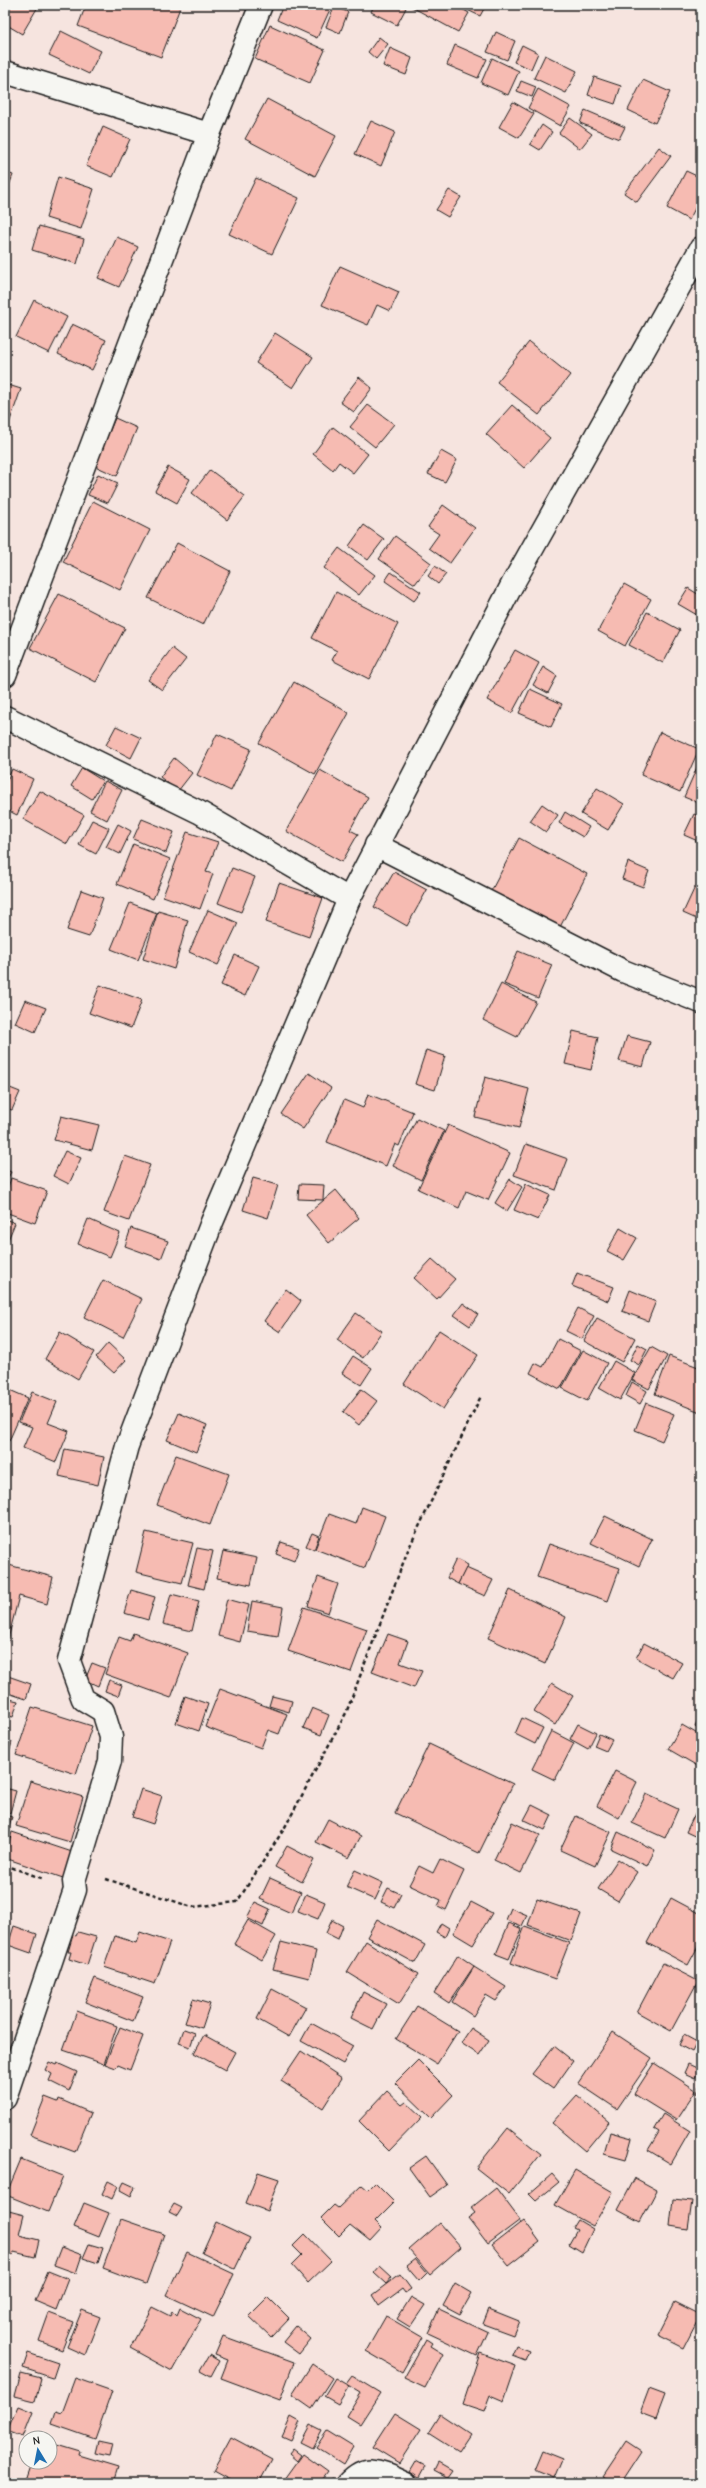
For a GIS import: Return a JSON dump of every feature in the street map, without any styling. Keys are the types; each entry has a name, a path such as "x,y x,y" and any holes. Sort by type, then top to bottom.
{"street":[{"path":"5,675 208,134 261,5"},
{"path":"5,72 208,134"},
{"path":"5,2098 76,1880 110,1761 111,1737 103,1711 83,1699 69,1661 127,1446 212,1222 348,899 512,584 701,248"},
{"path":"5,717 199,812 348,899"},
{"path":"376,845 623,971 701,1002"},
{"path":"348,2483 355,2475 366,2469 379,2472 406,2483"}],"path":[{"path":"5,1866 76,1880 192,1907 237,1902 284,1830 346,1713 408,1550 481,1396"}],"building":[{"path":"12,5 39,5 22,34 5,24 5,18"},
{"path":"86,5 181,5 161,57 78,26"},
{"path":"283,5 332,5 317,38 277,20"},
{"path":"374,5 400,5 406,8 397,25 371,12"},
{"path":"408,5 455,5 469,13 458,32"},
{"path":"457,5 486,5 480,16"},
{"path":"334,7 348,12 340,33 326,27"},
{"path":"270,25 325,50 310,83 255,59"},
{"path":"61,31 101,51 89,74 49,55"},
{"path":"496,32 515,41 507,60 487,52"},
{"path":"379,37 388,44 376,59 368,52"},
{"path":"455,45 487,59 478,78 447,65"},
{"path":"522,45 538,53 531,69 514,62"},
{"path":"390,48 412,58 406,75 383,66"},
{"path":"545,55 577,71 566,93 534,78"},
{"path":"492,58 519,71 508,95 481,83"},
{"path":"594,77 621,86 615,104 588,95"},
{"path":"643,80 670,92 655,123 628,110"},
{"path":"521,81 536,87 532,97 517,91"},
{"path":"538,89 571,107 560,126 528,108"},
{"path":"267,99 336,136 315,176 245,139"},
{"path":"513,102 534,114 519,138 499,127"},
{"path":"585,110 625,127 619,139 580,123"},
{"path":"570,118 592,134 580,149 559,133"},
{"path":"371,121 395,132 381,166 355,154"},
{"path":"542,125 552,132 540,150 530,144"},
{"path":"103,127 130,139 113,177 86,166"},
{"path":"659,147 671,156 637,202 624,193"},
{"path":"686,171 701,178 701,197 689,220 667,208"},
{"path":"5,172 13,175 5,196"},
{"path":"58,177 94,189 81,229 46,218"},
{"path":"256,178 299,198 272,254 229,234"},
{"path":"449,190 461,197 448,217 436,210"},
{"path":"39,226 84,239 77,264 32,250"},
{"path":"117,237 138,247 119,287 98,278"},
{"path":"340,266 399,292 390,311 377,305 368,325 322,305"},
{"path":"34,300 67,317 49,353 16,337"},
{"path":"72,324 106,340 92,370 58,354"},
{"path":"275,333 313,357 293,388 256,363"},
{"path":"529,342 570,375 539,415 497,382"},
{"path":"359,377 372,388 354,412 340,402"},
{"path":"5,384 21,389 5,435"},
{"path":"368,405 394,424 375,447 350,427"},
{"path":"512,405 550,438 524,468 486,434"},
{"path":"115,418 137,428 117,476 95,466"},
{"path":"333,427 368,454 353,473 339,462 333,470 313,454"},
{"path":"441,451 457,460 445,482 428,474"},
{"path":"168,467 190,479 177,503 155,491"},
{"path":"210,470 245,496 227,520 192,493"},
{"path":"98,474 118,483 108,503 88,495"},
{"path":"93,501 150,530 120,590 63,562"},
{"path":"443,505 475,528 450,563 429,548 439,534 428,527"},
{"path":"364,525 384,539 368,560 349,546"},
{"path":"395,536 431,563 415,584 379,559"},
{"path":"177,543 230,571 203,625 148,598"},
{"path":"339,548 375,575 359,595 324,568"},
{"path":"435,566 446,574 438,584 428,576"},
{"path":"391,572 421,592 414,601 385,581"},
{"path":"624,584 651,599 625,646 598,631"},
{"path":"688,588 701,596 701,608 697,615 678,604"},
{"path":"336,592 398,624 369,679 332,660 337,651 312,638"},
{"path":"59,594 125,628 96,682 30,648"},
{"path":"647,612 680,630 663,663 629,645"},
{"path":"172,648 186,659 162,690 148,680"},
{"path":"515,650 539,663 512,713 487,700"},
{"path":"543,667 557,676 548,693 533,685"},
{"path":"294,682 349,713 315,774 259,743"},
{"path":"530,689 562,704 551,727 519,713"},
{"path":"116,726 141,738 131,758 106,745"},
{"path":"660,732 699,749 680,792 641,775"},
{"path":"217,734 251,749 231,791 197,775"},
{"path":"174,758 192,773 178,791 160,777"},
{"path":"701,758 701,804 684,797"},
{"path":"5,763 9,765 5,774"},
{"path":"82,768 103,781 92,799 71,786"},
{"path":"12,769 33,779 17,815 5,809 5,785"},
{"path":"320,770 368,797 350,830 358,834 342,862 286,831"},
{"path":"105,781 122,790 107,820 90,811"},
{"path":"597,788 624,804 608,830 581,814"},
{"path":"40,791 84,815 67,844 23,819"},
{"path":"542,804 558,815 546,832 530,821"},
{"path":"565,812 589,827 583,837 559,823"},
{"path":"694,814 701,817 700,842 684,835"},
{"path":"142,819 174,832 166,853 133,839"},
{"path":"92,820 109,828 96,854 79,845"},
{"path":"118,824 131,831 120,854 106,847"},
{"path":"187,832 218,842 206,872 213,874 200,909 163,896"},
{"path":"519,838 587,874 558,931 489,895"},
{"path":"133,844 170,859 153,899 117,884"},
{"path":"628,862 649,871 643,887 622,879"},
{"path":"232,868 255,877 241,912 218,903"},
{"path":"394,872 427,890 407,926 374,907"},
{"path":"279,883 323,898 309,937 266,922"},
{"path":"695,887 701,890 701,921 683,913"},
{"path":"81,890 103,898 89,937 67,930"},
{"path":"130,903 157,913 138,960 111,949"},
{"path":"208,910 238,923 218,965 189,952"},
{"path":"158,911 188,920 174,969 143,959"},
{"path":"518,951 552,965 538,998 504,984"},
{"path":"235,955 259,966 245,996 221,985"},
{"path":"501,984 536,1002 517,1037 483,1020"},
{"path":"100,985 142,1000 131,1028 89,1013"},
{"path":"25,1000 46,1008 35,1032 15,1023"},
{"path":"573,1031 598,1037 591,1070 565,1064"},
{"path":"627,1036 650,1042 643,1067 619,1061"},
{"path":"426,1050 445,1056 435,1090 415,1084"},
{"path":"309,1073 331,1088 303,1129 281,1114"},
{"path":"485,1077 529,1089 519,1128 475,1117"},
{"path":"5,1086 20,1092 12,1110 5,1108"},
{"path":"368,1094 413,1112 399,1146 395,1144 386,1166 327,1142 344,1100 363,1108"},
{"path":"61,1116 99,1125 92,1150 54,1140"},
{"path":"417,1118 444,1131 421,1180 393,1166"},
{"path":"448,1125 510,1153 488,1200 466,1191 459,1208 418,1189"},
{"path":"526,1144 568,1159 556,1190 514,1175"},
{"path":"65,1151 81,1158 69,1184 53,1176"},
{"path":"125,1156 150,1165 129,1221 104,1212"},
{"path":"5,1169 11,1172 5,1183"},
{"path":"11,1178 47,1191 35,1223 5,1212 5,1196"},
{"path":"253,1178 278,1185 268,1218 243,1210"},
{"path":"510,1179 522,1187 507,1211 495,1203"},
{"path":"299,1184 324,1185 323,1200 298,1199"},
{"path":"526,1184 550,1195 538,1220 514,1210"},
{"path":"336,1190 359,1218 329,1243 306,1215"},
{"path":"5,1219 15,1223 5,1247"},
{"path":"88,1219 120,1233 110,1257 78,1244"},
{"path":"131,1228 168,1241 161,1259 125,1246"},
{"path":"620,1228 637,1238 624,1260 607,1251"},
{"path":"432,1259 455,1279 437,1299 414,1278"},
{"path":"577,1273 614,1287 608,1301 572,1286"},
{"path":"103,1280 142,1299 123,1337 84,1317"},
{"path":"286,1289 301,1301 280,1332 264,1321"},
{"path":"630,1290 656,1301 648,1321 622,1311"},
{"path":"463,1303 478,1314 470,1326 454,1315"},
{"path":"578,1308 594,1316 582,1339 566,1331"},
{"path":"356,1313 382,1331 363,1358 337,1340"},
{"path":"597,1318 635,1338 622,1362 584,1341"},
{"path":"439,1330 478,1355 443,1409 404,1384"},
{"path":"60,1332 94,1352 78,1379 45,1359"},
{"path":"558,1339 581,1351 560,1389 530,1373 535,1363 543,1367"},
{"path":"108,1343 126,1360 114,1373 96,1357"},
{"path":"638,1344 647,1349 639,1365 630,1360"},
{"path":"651,1347 667,1356 649,1389 632,1380"},
{"path":"583,1350 607,1363 587,1401 562,1388"},
{"path":"353,1356 372,1368 361,1385 342,1373"},
{"path":"669,1356 701,1368 700,1412 655,1394"},
{"path":"614,1361 635,1373 620,1400 599,1388"},
{"path":"632,1382 647,1391 640,1404 626,1396"},
{"path":"5,1388 28,1398 9,1441 5,1440"},
{"path":"361,1389 377,1401 359,1425 343,1412"},
{"path":"32,1392 57,1402 48,1423 69,1431 56,1462 23,1448 32,1427 19,1422"},
{"path":"646,1403 674,1414 662,1441 635,1430"},
{"path":"179,1413 207,1425 196,1452 167,1440"},
{"path":"65,1449 104,1457 98,1485 59,1476"},
{"path":"176,1455 229,1474 210,1525 157,1505"},
{"path":"362,1507 385,1516 365,1568 315,1549 329,1514 356,1524"},
{"path":"605,1516 652,1539 639,1566 591,1543"},
{"path":"146,1532 193,1543 182,1583 136,1572"},
{"path":"312,1533 319,1536 314,1550 306,1546"},
{"path":"281,1542 299,1548 294,1561 276,1554"},
{"path":"549,1544 620,1568 608,1601 537,1577"},
{"path":"197,1548 213,1551 204,1589 188,1585"},
{"path":"223,1551 257,1558 251,1585 217,1578"},
{"path":"456,1559 468,1565 458,1584 447,1578"},
{"path":"5,1564 53,1577 47,1604 19,1596 7,1643"},
{"path":"466,1568 493,1580 485,1596 458,1584"},
{"path":"318,1577 338,1584 328,1613 308,1606"},
{"path":"131,1590 155,1597 148,1620 124,1613"},
{"path":"510,1590 566,1617 545,1664 488,1638"},
{"path":"171,1594 199,1601 192,1631 163,1624"},
{"path":"227,1599 249,1605 240,1642 218,1636"},
{"path":"252,1601 283,1607 278,1636 247,1631"},
{"path":"304,1607 367,1629 351,1672 288,1651"},
{"path":"133,1633 188,1653 171,1698 105,1674 119,1637 130,1641"},
{"path":"388,1634 408,1641 400,1663 422,1671 414,1688 372,1672"},
{"path":"644,1643 682,1663 673,1678 636,1658"},
{"path":"92,1663 105,1668 98,1686 85,1680"},
{"path":"5,1675 31,1684 26,1699 5,1692"},
{"path":"109,1680 122,1685 118,1696 105,1691"},
{"path":"552,1683 573,1696 555,1725 534,1712"},
{"path":"220,1689 287,1714 279,1734 268,1730 261,1748 205,1727"},
{"path":"185,1696 208,1704 199,1731 176,1723"},
{"path":"272,1696 292,1701 289,1712 269,1706"},
{"path":"5,1698 18,1701 13,1717 5,1715"},
{"path":"32,1707 92,1726 76,1774 16,1755"},
{"path":"312,1708 329,1715 321,1735 303,1728"},
{"path":"701,1714 701,1730 695,1727"},
{"path":"522,1718 543,1728 535,1744 515,1734"},
{"path":"578,1724 596,1733 588,1749 570,1739"},
{"path":"682,1725 701,1736 701,1768 668,1749"},
{"path":"551,1731 574,1743 555,1780 532,1769"},
{"path":"599,1734 612,1740 606,1751 594,1746"},
{"path":"5,1740 12,1742 9,1753 5,1752"},
{"path":"429,1744 513,1784 479,1853 395,1813"},
{"path":"615,1771 637,1782 619,1818 597,1806"},
{"path":"30,1781 83,1797 70,1842 16,1826"},
{"path":"5,1788 16,1791 10,1813 5,1811"},
{"path":"141,1789 162,1796 153,1824 132,1817"},
{"path":"646,1794 678,1809 665,1838 632,1823"},
{"path":"701,1801 701,1839 686,1832"},
{"path":"532,1805 552,1815 545,1830 524,1820"},
{"path":"5,1815 12,1817 5,1838"},
{"path":"576,1816 611,1832 595,1866 560,1850"},
{"path":"328,1819 361,1836 349,1858 316,1842"},
{"path":"512,1822 540,1835 521,1873 494,1860"},
{"path":"12,1832 72,1852 63,1878 5,1858"},
{"path":"618,1832 655,1850 647,1866 611,1849"},
{"path":"287,1846 314,1860 302,1882 275,1867"},
{"path":"440,1859 464,1871 446,1910 438,1906 441,1900 409,1885 419,1866 433,1873"},
{"path":"618,1859 637,1872 618,1901 598,1889"},
{"path":"355,1870 383,1883 375,1900 346,1887"},
{"path":"270,1878 301,1892 291,1913 260,1899"},
{"path":"388,1888 401,1894 394,1908 381,1902"},
{"path":"306,1894 325,1902 318,1919 298,1911"},
{"path":"671,1898 701,1914 701,1941 688,1965 647,1943"},
{"path":"537,1899 581,1914 571,1941 528,1925"},
{"path":"255,1902 270,1909 263,1926 247,1918"},
{"path":"471,1902 492,1913 473,1945 453,1933"},
{"path":"511,1908 527,1915 522,1926 506,1920"},
{"path":"377,1919 425,1945 415,1963 367,1937"},
{"path":"248,1920 276,1936 262,1960 234,1944"},
{"path":"332,1920 343,1926 338,1939 326,1933"},
{"path":"441,1923 449,1928 445,1937 436,1932"},
{"path":"509,1923 522,1929 509,1959 496,1954"},
{"path":"14,1926 37,1934 31,1953 8,1945"},
{"path":"525,1926 569,1943 555,1979 511,1963"},
{"path":"78,1932 96,1937 87,1965 69,1959 71,1952 68,1952 73,1935 76,1936"},
{"path":"140,1932 170,1942 155,1984 104,1967 115,1936 136,1943"},
{"path":"366,1941 418,1974 399,2004 347,1972"},
{"path":"281,1942 316,1951 309,1978 273,1969"},
{"path":"458,1955 474,1966 449,2003 434,1993"},
{"path":"663,1963 698,1981 671,2031 637,2012"},
{"path":"474,1967 506,1987 496,2001 486,1995 473,2016 452,2002"},
{"path":"95,1978 143,1997 133,2021 85,2002"},
{"path":"272,1989 306,2007 289,2037 257,2019"},
{"path":"363,1992 386,2004 373,2029 351,2018"},
{"path":"193,1999 210,2004 202,2028 185,2023"},
{"path":"417,2006 458,2031 437,2064 396,2039"},
{"path":"77,2011 117,2026 104,2064 63,2050"},
{"path":"311,2023 353,2046 343,2064 301,2041"},
{"path":"120,2027 143,2036 130,2070 118,2065 116,2068 105,2064"},
{"path":"471,2028 489,2040 479,2055 461,2043"},
{"path":"184,2029 195,2033 190,2047 179,2043"},
{"path":"613,2032 652,2058 617,2109 578,2083"},
{"path":"204,2035 235,2052 225,2070 194,2053"},
{"path":"684,2035 697,2042 692,2052 679,2045"},
{"path":"554,2046 573,2061 553,2089 532,2074"},
{"path":"301,2051 342,2078 323,2108 281,2081"},
{"path":"418,2060 453,2095 431,2118 395,2083"},
{"path":"49,2062 56,2065 57,2063 77,2072 69,2091 49,2081 52,2074 45,2070"},
{"path":"654,2063 696,2090 676,2120 634,2094"},
{"path":"688,2064 699,2069 695,2078 684,2073"},
{"path":"701,2084 701,2095 697,2093"},
{"path":"387,2091 402,2105 406,2102 422,2117 389,2151 359,2121"},
{"path":"577,2095 609,2122 585,2151 552,2123"},
{"path":"45,2097 58,2102 59,2099 91,2113 75,2152 30,2135"},
{"path":"663,2114 690,2131 671,2164 648,2150 659,2132 654,2129"},
{"path":"508,2128 541,2154 509,2194 476,2168"},
{"path":"610,2132 632,2138 626,2160 604,2154"},
{"path":"426,2156 447,2185 430,2197 409,2168"},
{"path":"21,2159 63,2176 48,2212 6,2195"},
{"path":"575,2170 613,2192 593,2226 555,2205"},
{"path":"258,2172 279,2179 267,2211 246,2203"},
{"path":"552,2174 559,2182 536,2201 529,2194"},
{"path":"635,2178 657,2190 640,2222 618,2210"},
{"path":"108,2181 118,2186 112,2199 102,2194"},
{"path":"124,2182 135,2187 131,2196 120,2190"},
{"path":"375,2183 394,2202 375,2221 382,2228 370,2241 350,2225 339,2236 321,2218 334,2205 338,2208 362,2185 368,2190"},
{"path":"496,2188 520,2220 488,2244 468,2218 475,2213 471,2208"},
{"path":"673,2199 692,2201 688,2229 670,2226"},
{"path":"84,2203 109,2213 99,2237 74,2227"},
{"path":"174,2204 182,2208 177,2216 169,2212"},
{"path":"5,2210 24,2215 19,2235 39,2240 35,2257 14,2252 13,2255 5,2253"},
{"path":"121,2219 164,2234 146,2284 103,2268"},
{"path":"524,2220 540,2242 509,2266 492,2245"},
{"path":"578,2220 593,2229 582,2252 569,2244 577,2230 573,2228"},
{"path":"216,2222 250,2238 235,2269 202,2253"},
{"path":"440,2223 461,2247 430,2274 409,2250"},
{"path":"305,2234 331,2261 308,2283 292,2265 302,2255 293,2246"},
{"path":"89,2244 103,2248 98,2263 83,2258"},
{"path":"61,2247 82,2255 76,2273 54,2265"},
{"path":"187,2252 234,2274 213,2317 166,2295"},
{"path":"415,2259 427,2273 419,2281 406,2266"},
{"path":"380,2266 392,2277 386,2284 374,2273"},
{"path":"48,2271 68,2279 56,2310 35,2301"},
{"path":"400,2274 411,2289 405,2293 402,2289 379,2306 372,2295"},
{"path":"455,2283 472,2293 460,2314 443,2305"},
{"path":"268,2297 289,2318 271,2337 249,2316"},
{"path":"411,2297 425,2305 410,2327 397,2319"},
{"path":"675,2302 701,2315 684,2348 658,2335"},
{"path":"152,2307 170,2316 172,2312 177,2315 180,2308 201,2319 172,2371 130,2348"},
{"path":"439,2309 488,2332 477,2356 428,2333"},
{"path":"489,2309 519,2321 513,2335 483,2324"},
{"path":"82,2310 100,2317 85,2355 67,2347"},
{"path":"49,2313 73,2322 62,2350 39,2341"},
{"path":"386,2316 422,2337 402,2372 366,2351"},
{"path":"296,2326 311,2339 299,2354 283,2342"},
{"path":"223,2336 294,2362 280,2400 221,2378 228,2360 215,2355"},
{"path":"426,2339 432,2343 430,2346 443,2354 425,2388 404,2378"},
{"path":"516,2346 529,2351 525,2360 512,2355"},
{"path":"28,2353 58,2363 53,2378 23,2368"},
{"path":"480,2353 516,2366 504,2401 490,2395 484,2411 463,2404"},
{"path":"209,2355 219,2361 211,2376 200,2370"},
{"path":"312,2364 332,2378 312,2409 292,2395"},
{"path":"21,2373 41,2378 35,2401 15,2396"},
{"path":"352,2376 380,2393 360,2424 347,2416 361,2393 346,2384"},
{"path":"75,2378 112,2391 95,2439 52,2424 56,2411 62,2413"},
{"path":"335,2378 349,2386 338,2404 324,2396"},
{"path":"649,2389 665,2395 656,2419 640,2413"},
{"path":"18,2406 33,2412 26,2430 18,2430 18,2435 7,2431"},
{"path":"395,2413 421,2429 399,2463 373,2447"},
{"path":"440,2414 470,2434 458,2452 428,2433"},
{"path":"291,2417 300,2422 291,2441 282,2437"},
{"path":"310,2425 322,2431 313,2448 301,2442"},
{"path":"327,2431 353,2447 343,2464 316,2447"},
{"path":"231,2437 272,2459 259,2483 237,2483 213,2470"},
{"path":"98,2441 112,2444 109,2456 95,2453"},
{"path":"627,2441 642,2451 621,2483 613,2483 603,2477"},
{"path":"58,2444 80,2451 79,2455 119,2467 114,2483 26,2483 30,2470 58,2470"},
{"path":"293,2449 301,2455 297,2461 289,2454"},
{"path":"542,2451 562,2459 554,2478 534,2470"},
{"path":"303,2454 328,2472 320,2483 282,2483"},
{"path":"416,2461 425,2466 419,2477 410,2471"},
{"path":"438,2463 452,2471 447,2478 434,2471"},
{"path":"332,2478 339,2483 329,2483"},
{"path":"5,2479 16,2483 5,2483"}]}
